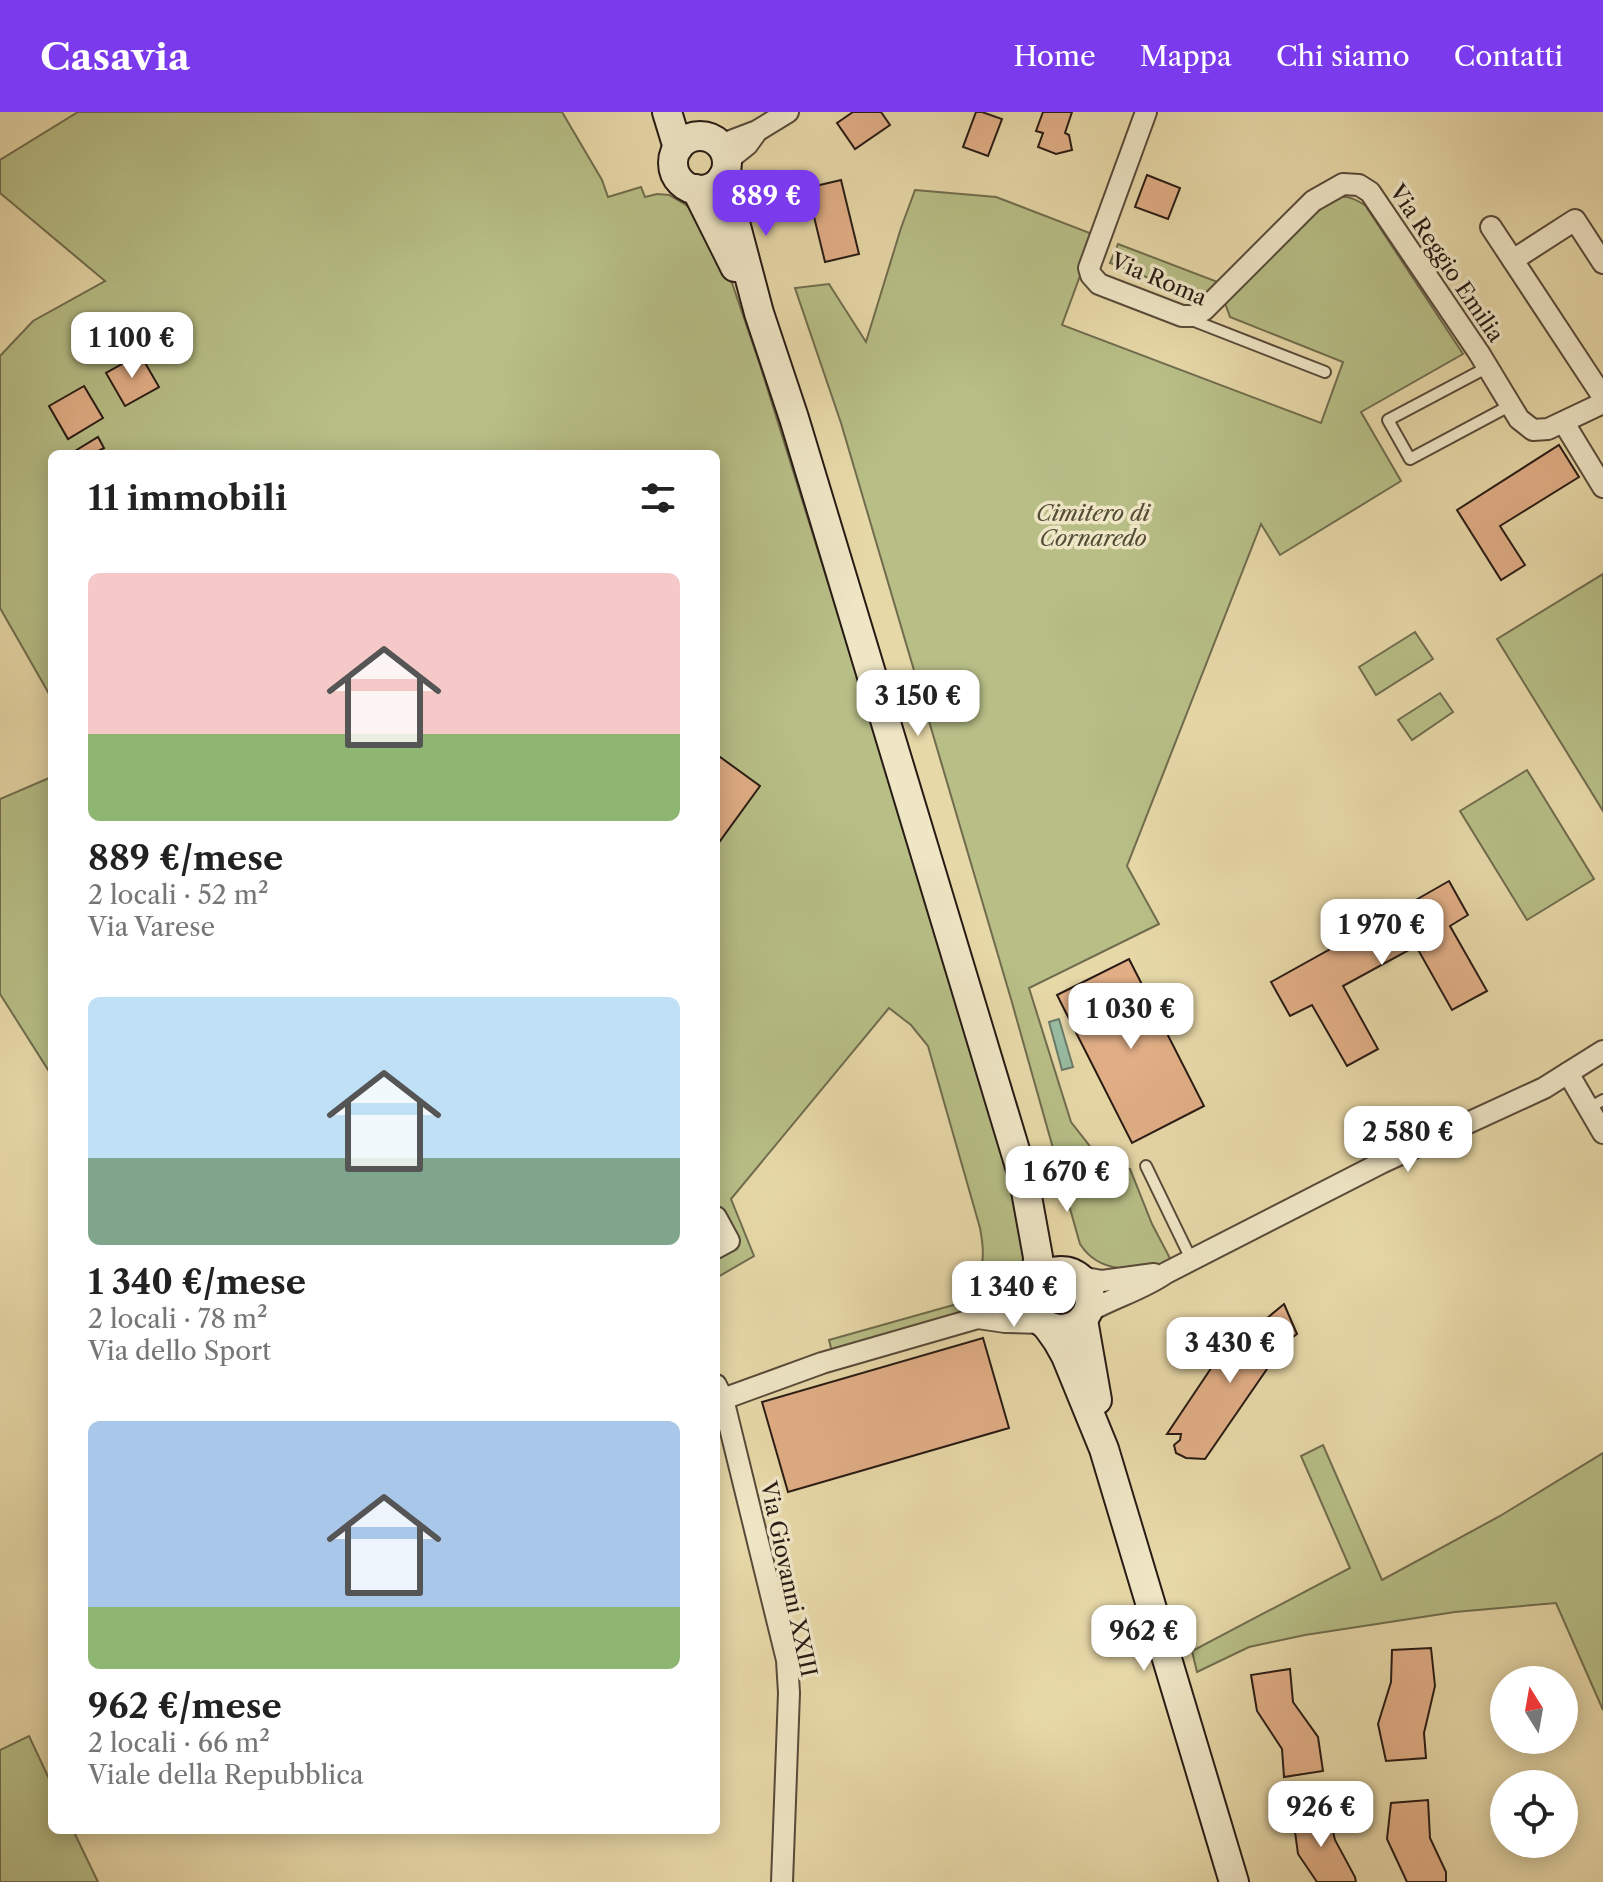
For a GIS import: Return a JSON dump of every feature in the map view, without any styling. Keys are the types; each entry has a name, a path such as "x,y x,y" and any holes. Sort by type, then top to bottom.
{"street":[{"path":"667,112 678,148"},
{"path":"683,112 719,155 759,313 794,418 1024,1180 1051,1243 1090,1293 1085,1316 1104,1449"},
{"path":"719,155 747,145 757,131 788,112"},
{"name":"Via Roma","path":"1146,112 1089,268 1099,284 1182,316 1193,316"},
{"path":"690,138 719,155 711,187 696,189 680,181 675,173 674,156 690,138"},
{"name":"Via Reggio Emilia","path":"1193,316 1204,310 1313,201 1343,184 1359,185 1370,192 1488,367 1519,419 1533,430 1564,423"},
{"path":"696,189 759,313"},
{"path":"1513,260 1575,220 1603,263"},
{"path":"1491,227 1603,397"},
{"path":"1603,403 1564,423 1603,487"},
{"path":"978,1318 1056,1329 1075,1326 1113,1298 1151,1283 1381,1163 1544,1088 1603,1051"},
{"path":"1568,1073 1596,1104 1603,1133"},
{"path":"1024,1180 1038,1257 1032,1309 1066,1356 1104,1449 1234,1882"},
{"path":"720,1224 729,1241 720,1246"},
{"path":"720,1392 978,1318 1035,1287 1044,1276 1053,1272 1062,1270 1102,1281 1166,1273"},
{"name":"Via Giovanni XXIII","path":"720,1396 787,1660 789,1693 782,1882"}],"lane":[{"name":"Via Roma","path":"1193,316 1197,322 1325,372"},
{"path":"1488,367 1388,420 1410,459 1511,405"},
{"path":"1146,1166 1192,1261"}],"green space":[{"path":"78,112 562,112 602,180 608,197 641,187 645,197 669,195 702,218 717,239 760,365 944,954 1030,1244 1022,1281 1013,1293 1006,1299 832,1352 829,1340 957,1304 954,1291 972,1280 983,1258 980,1228 928,1046 911,1025 889,1008 731,1199 754,1256 720,1276 720,450 48,450 48,692 0,608 0,356 33,321 105,281 0,193 0,160"},
{"name":"Cimitero di Cornaredo","path":"915,190 996,197 1095,235 1062,325 1321,423 1343,362 1230,317 1225,303 1316,213 1341,197 1351,198 1365,205 1463,354 1361,412 1401,481 1280,555 1261,524 1127,866 1159,924 1029,988 1071,1122 1104,1164 1130,1169 1152,1224 1172,1262 1124,1274 1119,1268 1096,1260 1080,1244 841,423 795,288 829,284 866,342"},
{"path":"1118,244 1223,284 1205,300 1110,263"},
{"path":"1603,574 1603,811 1497,639"},
{"path":"1415,632 1433,659 1376,695 1359,667"},
{"path":"1440,693 1453,712 1412,740 1398,720"},
{"path":"1527,770 1594,879 1527,920 1460,811"},
{"path":"48,778 48,1070 0,994 0,799"},
{"path":"1323,1445 1382,1580 1500,1516 1603,1453 1603,1710 1556,1603 1455,1612 1305,1635 1249,1647 1197,1672 1192,1651 1350,1568 1301,1456"},
{"path":"29,1736 48,1776 48,1834 75,1834 98,1882 0,1882 0,1750"}],"shaded area":[{"path":"1059,1019 1073,1067 1062,1070 1049,1022"}],"building":[{"path":"853,112 881,112 890,125 855,149 837,123"},
{"path":"976,112 1002,119 988,156 963,147"},
{"path":"1043,112 1072,112 1065,133 1069,135 1072,150 1056,154 1038,147 1043,133 1036,131"},
{"path":"1147,175 1180,188 1168,219 1135,207"},
{"path":"841,180 859,254 825,262 807,188"},
{"path":"140,354 159,387 125,406 106,373"},
{"path":"84,386 103,418 68,439 49,406"},
{"path":"98,437 104,448 100,450 77,450"},
{"path":"1559,445 1579,477 1500,526 1525,565 1501,580 1457,510"},
{"path":"720,757 760,786 720,841"},
{"path":"1449,881 1468,915 1450,926 1487,991 1452,1010 1416,946 1343,986 1378,1049 1347,1066 1312,1005 1290,1016 1271,982 1341,943 1337,935 1375,914 1379,921"},
{"path":"1129,959 1204,1106 1132,1143 1057,995"},
{"path":"1284,1304 1297,1334 1285,1343 1205,1459 1186,1458 1176,1453 1174,1445 1181,1434 1167,1434 1236,1331 1248,1338"},
{"path":"983,1338 1009,1428 788,1492 762,1402"},
{"path":"1431,1648 1435,1686 1424,1733 1426,1758 1386,1761 1378,1724 1391,1682 1392,1650"},
{"path":"1290,1669 1293,1702 1318,1737 1323,1771 1284,1777 1282,1749 1257,1711 1251,1675"},
{"path":"1428,1800 1430,1838 1446,1872 1446,1882 1407,1882 1387,1839 1391,1803"},
{"path":"1328,1811 1335,1840 1356,1882 1317,1882 1298,1854 1293,1817"}]}
